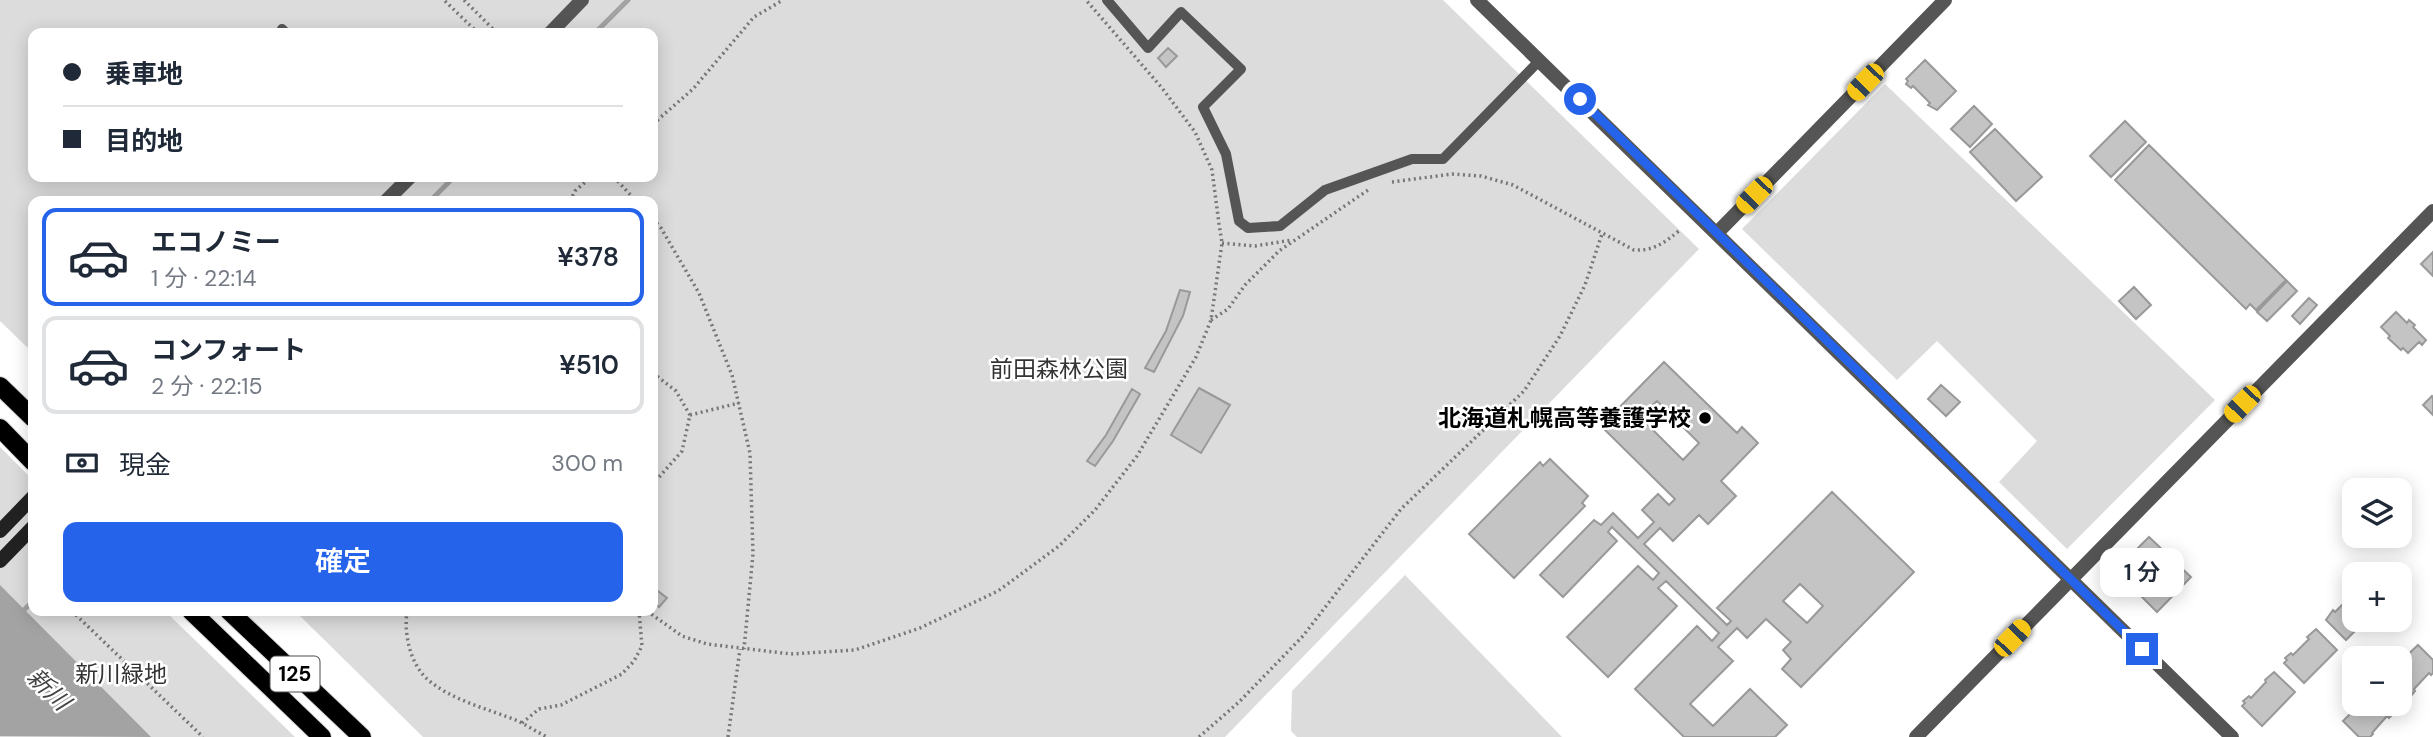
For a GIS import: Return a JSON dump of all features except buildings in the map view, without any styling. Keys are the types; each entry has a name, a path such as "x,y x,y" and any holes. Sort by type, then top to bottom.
{"main road":[{"path":"0,386 28,413"},
{"path":"0,428 28,457"},
{"name":"125","path":"196,616 321,737"},
{"name":"125","path":"234,616 362,737"}],"street":[{"path":"555,28 582,0"},
{"path":"1477,0 2232,737"},
{"path":"1717,233 1945,0"},
{"path":"391,196 405,182"},
{"path":"1916,737 2433,211"},
{"path":"0,531 28,502"},
{"path":"0,561 28,532"}],"lane":[{"path":"1107,0 1148,48 1181,12 1241,69 1203,107 1226,154 1239,221 1248,228 1280,226 1325,190 1412,159 1443,159 1540,60"}],"path":[{"path":"464,0 492,28"},
{"path":"658,120 693,89 754,17 783,0"},
{"path":"654,616 682,636 707,644 792,654 855,650 920,628 998,591 1059,546 1103,499 1137,456 1196,357 1211,320 1222,243 1212,170 1195,132 1162,88 1086,0"},
{"path":"445,1 473,28"},
{"path":"1388,183 1452,174 1481,176 1513,185 1634,250 1648,251 1660,246 1679,230"},
{"path":"572,196 585,182"},
{"path":"619,182 631,196"},
{"path":"1211,320 1228,309 1245,285 1279,251 1367,190 1377,187"},
{"path":"658,225 699,293 732,375 750,453 754,554 728,737"},
{"path":"1199,737 1239,702 1303,636 1401,509 1524,391 1560,336 1585,285 1602,234"},
{"path":"1222,243 1255,246 1294,240"},
{"path":"658,377 676,391 690,415 682,451 658,478"},
{"path":"690,415 740,403"},
{"path":"77,616 203,737"},
{"path":"406,616 409,648 425,676 450,693 522,723 547,737"},
{"path":"522,723 539,709 561,705 622,674 635,661 642,646 639,616"}],"green space":[{"name":"前田森林公園","path":"0,0 1443,0 1699,249 1225,737 423,737 300,616 658,616 658,196 28,196 28,348 0,321"},
{"path":"1885,84 2215,400 2067,549 1999,482 2037,441 1937,341 1897,380 1742,229"},
{"name":"新川緑地","path":"0,447 28,475 28,616 170,616 295,737 0,737"},
{"path":"1405,575 1562,737 1297,737 1291,731 1292,691"}],"water":[{"name":"新川","path":"0,585 151,737 0,736"}],"waterway":[{"path":"600,28 628,0"},
{"path":"435,196 449,182"},
{"path":"20,614 28,606"}],"place":[{"name":"北海道札幌高等養護学校","path":"1705,418"}],"route":[{"path":"1580,99 2142,649"}]}
